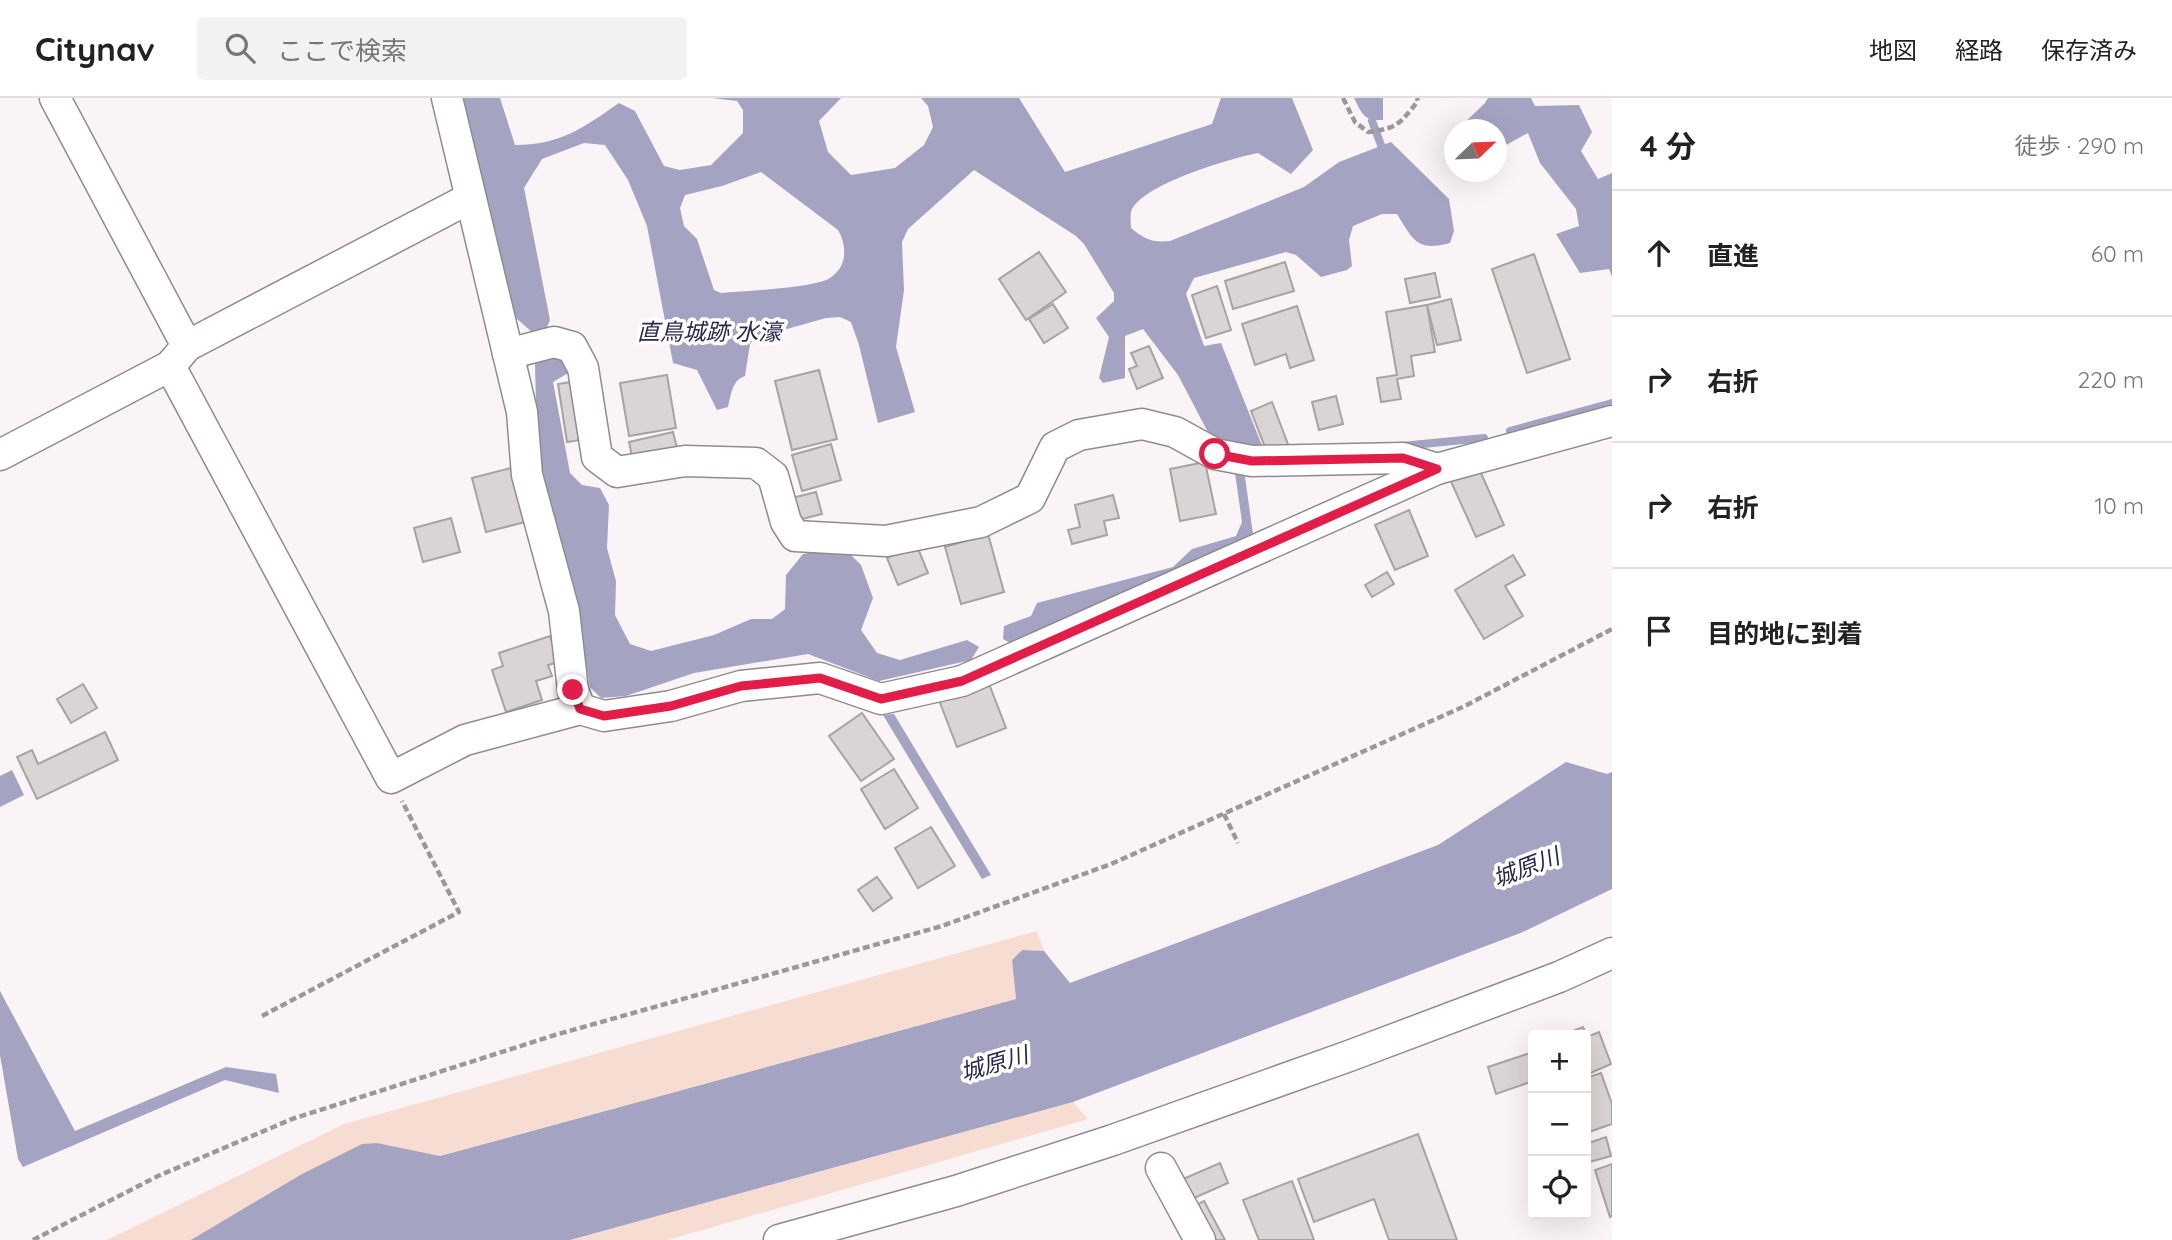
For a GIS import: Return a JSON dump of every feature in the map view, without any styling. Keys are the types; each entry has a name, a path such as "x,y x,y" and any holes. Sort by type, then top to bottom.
{"street":[{"path":"55,98 179,356 391,778 465,740 580,709 604,716 671,706 741,686 820,678 881,699 962,681 1437,469 1612,421"},
{"path":"447,98 470,198 530,349 522,411 527,475 564,611 573,690 580,709"},
{"path":"0,455 470,198"},
{"path":"530,349 572,347 583,368 597,457 617,472 685,461 757,463 773,476 786,522 796,536 886,541 981,522 1030,498 1055,447 1079,435 1142,424 1175,432 1215,454 1252,461 1403,458 1437,469"},
{"path":"779,1240 957,1191 1113,1140 1559,977 1612,953"},
{"path":"1161,1168 1200,1240"}],"path":[{"path":"1343,98 1354,122 1368,132 1397,126 1418,101 1417,98"},
{"path":"33,1240 158,1176 292,1119 555,1035 942,926 1111,864 1465,706 1612,629"},
{"path":"262,1016 459,912 391,778"},
{"path":"1224,814 1238,843"}],"shaded area":[{"path":"1037,931 1044,951 1023,950 1012,960 1016,999 439,1156 377,1143 228,1240 107,1240 344,1124"},
{"path":"1073,1102 1088,1119 668,1240 570,1240"}],"water":[{"name":"直鳥城跡 水濠","path":"458,98 500,98 515,145 558,138 582,127 619,103 635,111 664,166 680,170 711,165 743,133 743,110 737,101 712,98 841,98 819,121 828,152 851,175 895,168 924,145 933,127 928,106 921,98 1019,98 1065,172 1212,124 1221,98 1292,98 1313,150 1291,174 1258,153 1208,167 1168,183 1138,202 1131,212 1131,228 1149,239 1170,241 1304,187 1339,162 1391,142 1449,199 1454,231 1450,243 1423,245 1412,237 1397,214 1382,214 1353,226 1349,240 1352,266 1347,270 1321,277 1296,255 1286,252 1194,278 1186,294 1204,346 1221,343 1265,453 1212,440 1178,375 1143,329 1125,336 1125,378 1103,383 1099,378 1109,337 1096,318 1114,301 1114,293 1084,244 1076,236 974,170 908,229 902,242 904,290 896,347 915,412 878,423 851,322 840,317 826,318 755,338 750,344 745,376 735,384 728,407 717,410 697,370 673,363 647,226 628,180 605,145 584,143 542,159 524,188 550,320 545,332 570,372 553,382 570,473 582,485 600,488 609,505 607,548 616,581 615,615 630,644 651,651 714,635 751,619 772,619 785,609 786,575 803,554 844,548 861,565 873,598 861,630 877,653 900,660 967,640 979,647 971,660 879,681 808,654 694,673 626,696 601,698 590,687 575,598 559,556 537,449 535,365 538,343 532,333 516,318","holes":["761,172 838,230 844,256 840,268 830,278 795,287 721,293 714,290 697,239 684,226 680,208 685,195 722,186"]},
{"path":"1354,98 1383,98 1383,120 1364,115"},
{"path":"1488,98 1531,98 1535,106 1579,105 1592,132 1581,151 1598,179 1612,173 1612,277 1609,269 1580,273 1556,234 1579,226 1576,209 1540,163 1528,133 1507,145 1507,119 1468,119"},
{"path":"1234,466 1244,470 1253,534 1235,548 1014,645 1003,639 1004,626 1031,616 1037,603 1173,567 1192,549 1236,536 1242,522"},
{"path":"894,714 991,875 982,879 883,715"},
{"name":"城原川","path":"1566,762 1607,774 1612,772 1612,889 1523,932 1073,1102 570,1240 191,1240 302,1174 362,1144 377,1143 440,1156 1016,999 1012,960 1022,950 1044,951 1070,983 1438,845"},
{"path":"12,770 24,795 0,807 0,776"},
{"path":"0,991 75,1131 226,1067 276,1074 279,1093 225,1080 23,1167 18,1159 0,1055"}],"building":[{"path":"1039,252 1066,292 1026,320 999,279"},
{"path":"1534,254 1570,359 1527,373 1492,269"},
{"path":"1285,262 1294,291 1233,309 1225,281"},
{"path":"1435,273 1440,297 1410,303 1405,279"},
{"path":"1217,286 1231,330 1206,338 1192,295"},
{"path":"1451,299 1461,340 1437,345 1427,305"},
{"path":"1053,304 1068,328 1044,343 1029,319"},
{"path":"1427,305 1435,352 1411,356 1414,376 1397,379 1401,399 1381,402 1377,378 1397,375 1386,312"},
{"path":"1297,306 1314,360 1290,368 1286,354 1255,365 1242,324"},
{"path":"1149,346 1163,378 1137,389 1129,369 1137,366 1131,353"},
{"path":"819,370 837,439 792,450 775,381"},
{"path":"667,375 676,428 629,436 620,383"},
{"path":"577,381 586,439 567,442 558,384"},
{"path":"1336,396 1343,424 1319,430 1312,402"},
{"path":"1272,402 1289,447 1268,455 1251,411"},
{"path":"673,432 679,456 634,466 629,442"},
{"path":"831,444 841,480 802,491 792,455"},
{"path":"1205,462 1216,514 1180,521 1170,469"},
{"path":"1477,464 1504,525 1476,537 1449,477"},
{"path":"515,467 529,521 486,532 472,478"},
{"path":"816,492 822,514 794,521 788,499"},
{"path":"1113,495 1119,518 1104,521 1107,535 1072,544 1068,530 1080,527 1075,505"},
{"path":"1409,510 1428,556 1395,570 1375,525"},
{"path":"451,518 460,552 423,562 414,528"},
{"path":"988,534 1004,592 961,604 945,547"},
{"path":"917,546 928,573 898,585 887,558"},
{"path":"1513,555 1525,575 1505,586 1523,616 1484,639 1455,590"},
{"path":"1387,572 1394,584 1372,597 1365,585"},
{"path":"550,636 559,662 548,665 552,676 536,681 542,700 506,712 492,670 503,666 499,653"},
{"path":"986,676 1006,728 957,747 937,695"},
{"path":"83,684 97,708 71,723 57,699"},
{"path":"862,713 894,759 861,781 829,736"},
{"path":"105,732 118,760 37,799 17,757 32,750 38,764"},
{"path":"894,769 918,808 885,829 861,789"},
{"path":"931,827 955,866 918,888 895,848"},
{"path":"877,877 892,898 873,911 858,890"},
{"path":"1599,1032 1611,1064 1591,1073 1591,1035"},
{"path":"1528,1054 1528,1083 1496,1094 1488,1067"},
{"path":"1601,1073 1612,1104 1612,1124 1591,1131 1591,1093 1591,1076"},
{"path":"1418,1134 1457,1240 1389,1240 1374,1199 1314,1222 1298,1179"},
{"path":"1606,1137 1611,1156 1591,1162 1591,1142"},
{"path":"1220,1163 1228,1183 1192,1199 1183,1179"},
{"path":"1612,1164 1612,1216 1610,1217 1595,1170"},
{"path":"1292,1181 1314,1240 1259,1240 1243,1200"},
{"path":"1204,1201 1225,1240 1213,1240 1195,1206"}],"waterway":[{"path":"1372,121 1381,145"},
{"path":"1510,431 1612,403"},
{"path":"1402,446 1484,438"}],"route":[{"path":"573,690 580,709 604,716 671,706 741,686 783,681 820,678 881,699 962,681 1437,469 1403,458 1252,461 1215,454"}]}
